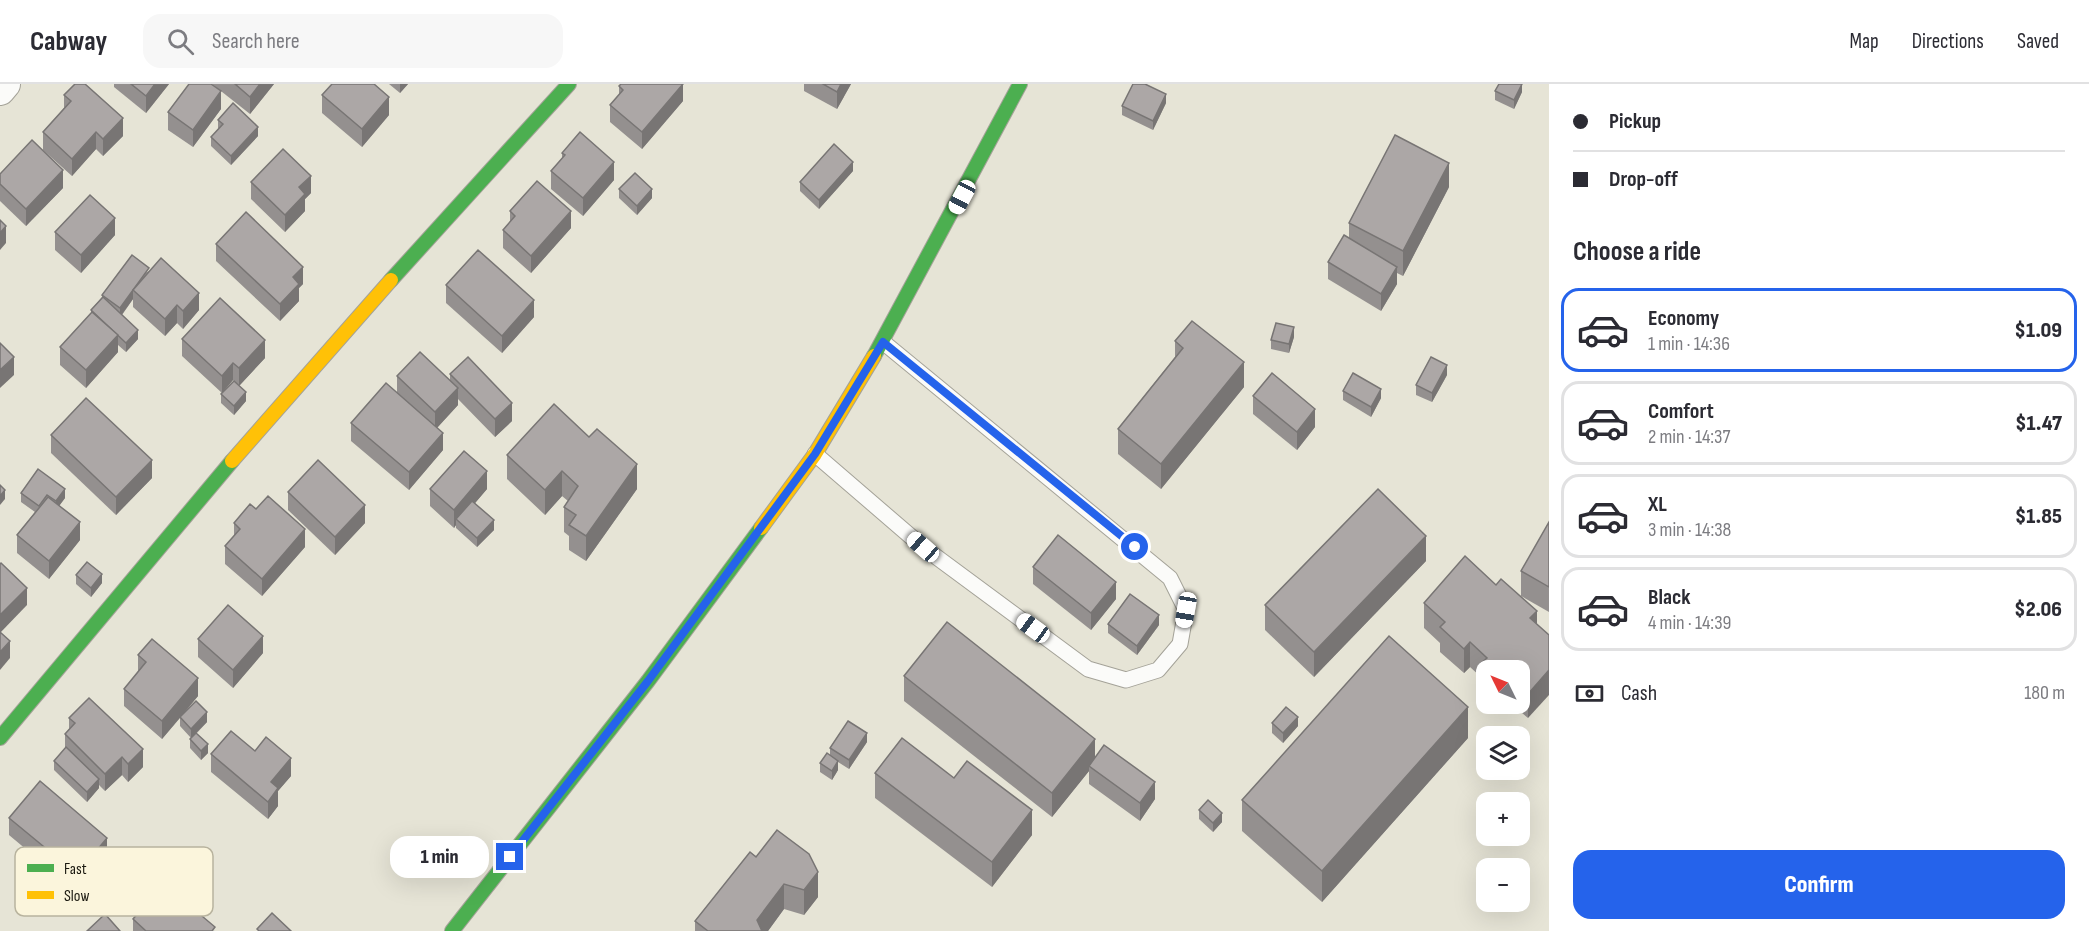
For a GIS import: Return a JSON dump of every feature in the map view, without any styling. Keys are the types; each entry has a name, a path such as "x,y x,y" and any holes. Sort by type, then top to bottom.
{"main road":[{"path":"0,738 268,417 569,84"},
{"path":"452,931 648,681 815,454 883,342 1020,84"}],"street":[{"path":"0,90 5,84"}],"lane":[{"path":"815,454 923,547 1088,669 1126,681 1158,670 1180,644 1186,610 1170,578 883,342"}],"building":[{"path":"75,84 85,84 123,118 103,139 96,132 72,159 43,132 71,101 64,95"},
{"path":"131,84 155,84 146,96"},
{"path":"189,84 211,84 221,91 193,130 168,112"},
{"path":"235,84 260,84 250,97"},
{"path":"332,84 374,84 389,97 362,129 322,95"},
{"path":"621,84 683,84 642,132 610,105 623,90 619,86"},
{"path":"823,84 841,84 837,92"},
{"path":"1133,84 1145,84 1166,94 1153,121 1122,106"},
{"path":"1499,84 1522,84 1514,100 1495,91"},
{"path":"233,103 258,127 231,156 211,137 223,124 218,120"},
{"path":"580,132 614,162 583,198 551,171 565,155 562,153"},
{"path":"1395,135 1449,163 1403,251 1349,223"},
{"path":"32,140 63,170 26,209 0,184 0,174"},
{"path":"834,144 853,162 819,200 800,182"},
{"path":"283,149 311,176 299,187 305,194 285,215 251,182"},
{"path":"635,173 652,189 637,206 619,189"},
{"path":"537,181 571,211 531,256 503,230 515,216 510,211"},
{"path":"90,195 115,218 81,255 55,232"},
{"path":"246,212 303,267 293,277 299,284 280,304 216,244"},
{"path":"0,220 6,226 0,233"},
{"path":"1344,235 1397,267 1381,294 1328,262"},
{"path":"478,250 534,300 502,336 446,285"},
{"path":"132,255 149,268 120,308 102,295"},
{"path":"161,258 199,293 183,311 177,305 165,319 133,290"},
{"path":"103,297 138,330 126,343 91,310"},
{"path":"220,298 265,340 239,368 233,363 222,376 182,339"},
{"path":"92,312 118,335 86,370 60,347"},
{"path":"1192,321 1244,362 1161,464 1118,429 1183,348 1175,341"},
{"path":"1276,323 1294,327 1289,344 1271,340"},
{"path":"0,343 14,357 0,370"},
{"path":"420,352 458,388 435,412 397,376"},
{"path":"468,357 512,403 495,419 450,374"},
{"path":"1431,357 1447,365 1432,393 1416,385"},
{"path":"1272,373 1315,409 1297,432 1253,396"},
{"path":"1353,373 1381,389 1371,407 1343,391"},
{"path":"234,381 246,392 234,406 221,394"},
{"path":"386,383 443,433 409,472 351,423"},
{"path":"86,398 152,460 116,497 51,435"},
{"path":"554,404 589,437 597,429 637,464 586,536 569,525 576,515 564,507 578,486 562,471 545,490 507,455"},
{"path":"464,451 487,471 454,510 430,489"},
{"path":"318,460 365,505 335,537 288,492"},
{"path":"38,469 65,489 56,501 47,495 39,506 21,493"},
{"path":"0,485 5,490 0,496"},
{"path":"1378,489 1426,536 1314,652 1265,605"},
{"path":"268,496 305,529 262,579 225,546 240,529 234,523 250,504 256,509"},
{"path":"48,497 80,522 49,561 17,535"},
{"path":"472,501 494,520 477,538 456,519"},
{"path":"1549,522 1549,587 1521,571"},
{"path":"1058,535 1116,582 1091,613 1033,567"},
{"path":"1465,556 1496,585 1501,579 1537,611 1530,618 1549,635 1549,670 1530,692 1530,660 1485,660 1487,658 1470,642 1464,649 1440,627 1445,622 1424,603"},
{"path":"87,562 102,574 91,588 76,575"},
{"path":"0,564 27,588 0,615"},
{"path":"1130,594 1159,615 1137,646 1108,624"},
{"path":"228,605 263,636 233,670 198,639"},
{"path":"947,622 1095,739 1052,793 904,676"},
{"path":"0,632 10,641 0,652"},
{"path":"1389,636 1468,707 1322,871 1242,800"},
{"path":"152,639 198,678 162,721 124,689 146,662 138,655"},
{"path":"89,698 143,749 128,764 122,757 105,774 65,734 75,723 69,718"},
{"path":"196,701 207,712 191,729 180,717"},
{"path":"1286,707 1298,717 1283,733 1272,723"},
{"path":"848,721 867,733 849,760 830,748"},
{"path":"231,731 255,751 266,737 291,758 271,782 278,788 268,802 211,754"},
{"path":"196,733 208,744 201,751 190,739"},
{"path":"902,738 954,778 967,761 1032,810 992,862 875,773"},
{"path":"1104,745 1155,782 1140,803 1089,766"},
{"path":"66,747 99,779 87,792 54,761"},
{"path":"827,753 838,761 832,771 820,763"},
{"path":"40,781 107,838 100,847 44,847 9,818"},
{"path":"1208,800 1222,813 1213,823 1199,810"},
{"path":"777,830 809,854 818,872 804,890 784,884 757,920 762,931 708,931 695,921 750,852 756,857"},
{"path":"272,913 291,931 259,931 257,929"},
{"path":"103,916 107,916 120,931 87,931"},
{"path":"136,916 202,916 215,927 212,931 146,931 133,919"}],"traffic: fast":[{"path":"391,280 569,84"},
{"path":"874,356 1020,84"},
{"path":"0,738 232,461"},
{"path":"452,931 648,681 761,528"}],"traffic: slow":[{"path":"232,461 391,280"},
{"path":"761,528 815,454 874,356"}],"route":[{"path":"510,857 648,681 815,454 883,342 1135,547"}]}
